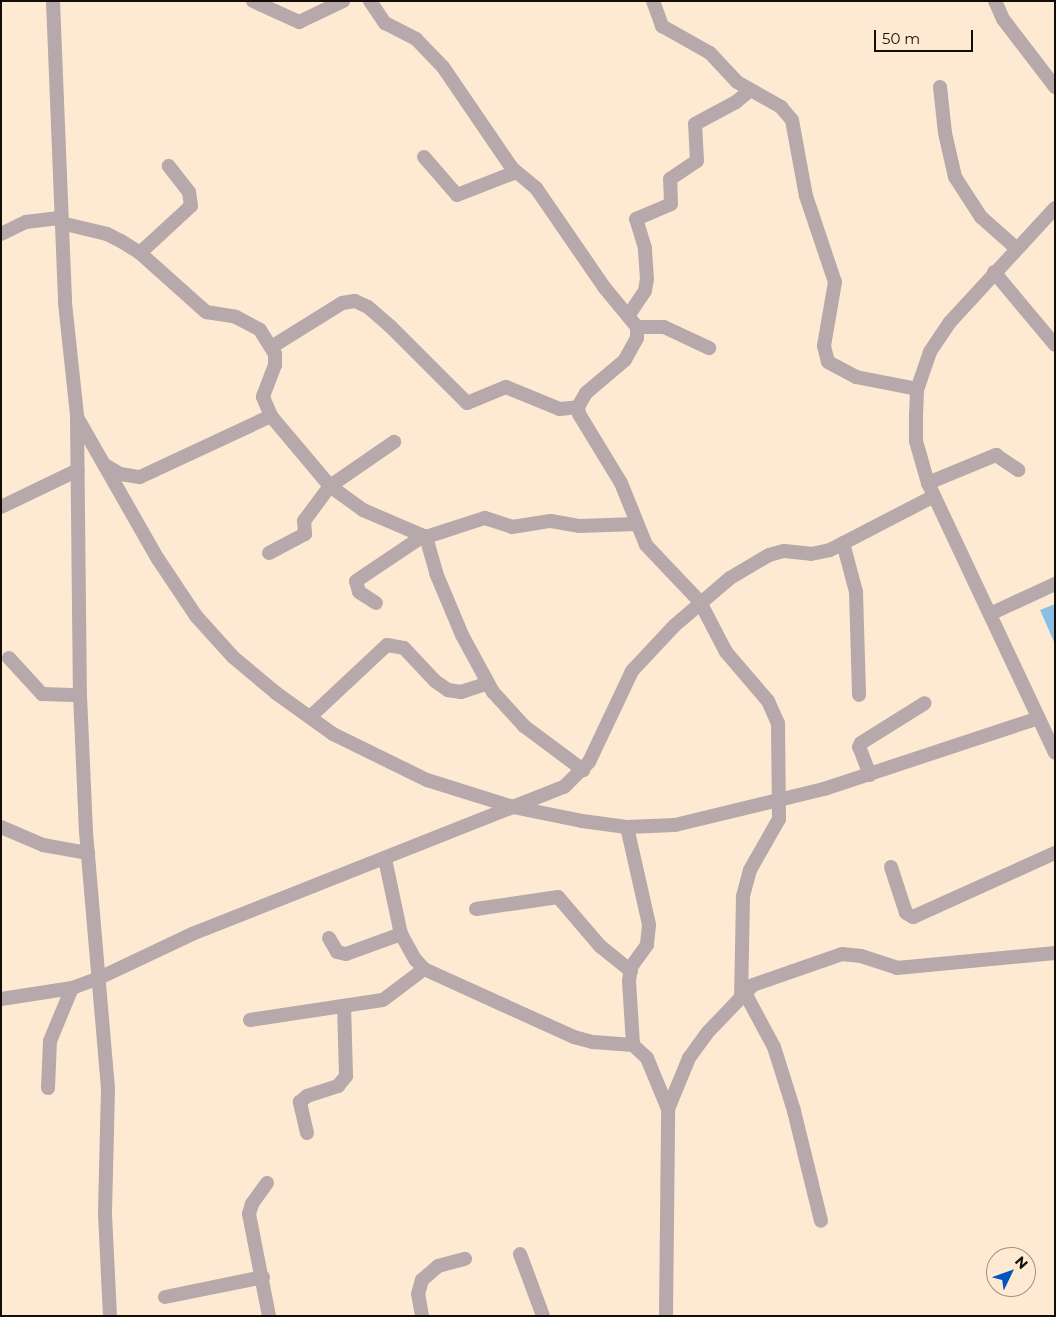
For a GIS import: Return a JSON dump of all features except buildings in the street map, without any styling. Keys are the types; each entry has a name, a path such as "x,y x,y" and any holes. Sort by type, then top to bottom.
{"street":[{"path":"53,1 61,220 77,416 80,695 97,979 108,1089 105,1214 110,1316"},
{"path":"253,1 299,22 343,1"},
{"path":"370,1 385,23 416,39 443,67 516,172 545,199 604,287 636,327 637,338 625,360 586,393 578,407"},
{"path":"653,1 662,26 710,53 749,91 781,107 794,126 806,196 835,282 824,346 828,362 856,377 918,389"},
{"path":"996,1 1003,19 1055,87"},
{"path":"940,86 944,133 955,177 981,217 1016,248"},
{"path":"628,316 645,291 647,279 645,248 636,220 670,204 670,179 696,161 695,124 736,102 749,91"},
{"path":"424,157 457,195 516,172"},
{"path":"140,253 191,206 189,192 168,166"},
{"path":"1055,208 1016,248 950,322 930,352 918,389 916,441 931,490 1055,753"},
{"path":"1,234 26,222 61,220 107,234 140,253 200,308 251,323 273,346 275,365 264,397 271,416 330,486 363,510 424,537 436,573 462,635 488,683 505,707 524,726 582,770"},
{"path":"994,272 1055,345"},
{"path":"273,346 342,303 355,302 368,306 467,403 506,387 517,389 560,409 578,407"},
{"path":"636,327 664,327 709,348"},
{"path":"578,407 584,422 624,490 637,524 653,554 700,602 734,665 773,708 778,723 779,801 777,828 750,870 743,897 743,995 774,1047 794,1111 821,1221"},
{"path":"77,416 158,559 196,616 233,657 310,717 389,764 427,780 513,807 627,827 675,825 779,801 870,775 1040,721 1055,719"},
{"path":"104,464 120,474 140,477 271,416"},
{"path":"270,553 305,534 304,521 330,486 394,442"},
{"path":"1,999 72,988 97,979 192,934 564,787 582,770 632,671 700,602 730,578 769,555 784,551 821,553 843,544 931,490 996,456 1018,470"},
{"path":"1,507 78,470"},
{"path":"376,603 359,592 356,581 424,537 485,518 512,527 551,521 579,526 637,524"},
{"path":"843,544 856,592 859,695"},
{"path":"990,614 1055,584"},
{"path":"310,717 387,645 404,648 435,681 448,690 461,692 488,683"},
{"path":"9,658 42,694 80,695"},
{"path":"870,775 859,748 860,743 925,702"},
{"path":"1,827 43,845 88,852"},
{"path":"627,827 649,925 647,945 631,971 633,1045"},
{"path":"891,867 906,913 913,917 1055,853"},
{"path":"384,859 400,934 414,959 424,969 574,1037 594,1042 633,1045 647,1058 668,1109"},
{"path":"476,909 558,897 600,946 631,971"},
{"path":"329,938 337,952 346,954 400,934"},
{"path":"666,1316 668,1109 689,1058 707,1033 743,995 768,977 842,954 861,956 897,968 1055,953"},
{"path":"250,1020 382,1000 424,969"},
{"path":"48,1088 50,1041 72,988"},
{"path":"307,1133 300,1102 307,1096 338,1086 346,1076 344,1006"},
{"path":"267,1183 252,1204 249,1214 263,1277 269,1316"},
{"path":"520,1254 544,1316"},
{"path":"422,1316 418,1294 422,1280 438,1266 465,1259"},
{"path":"165,1297 263,1277"}],"water":[{"path":"1055,604 1055,644 1040,610"}]}
